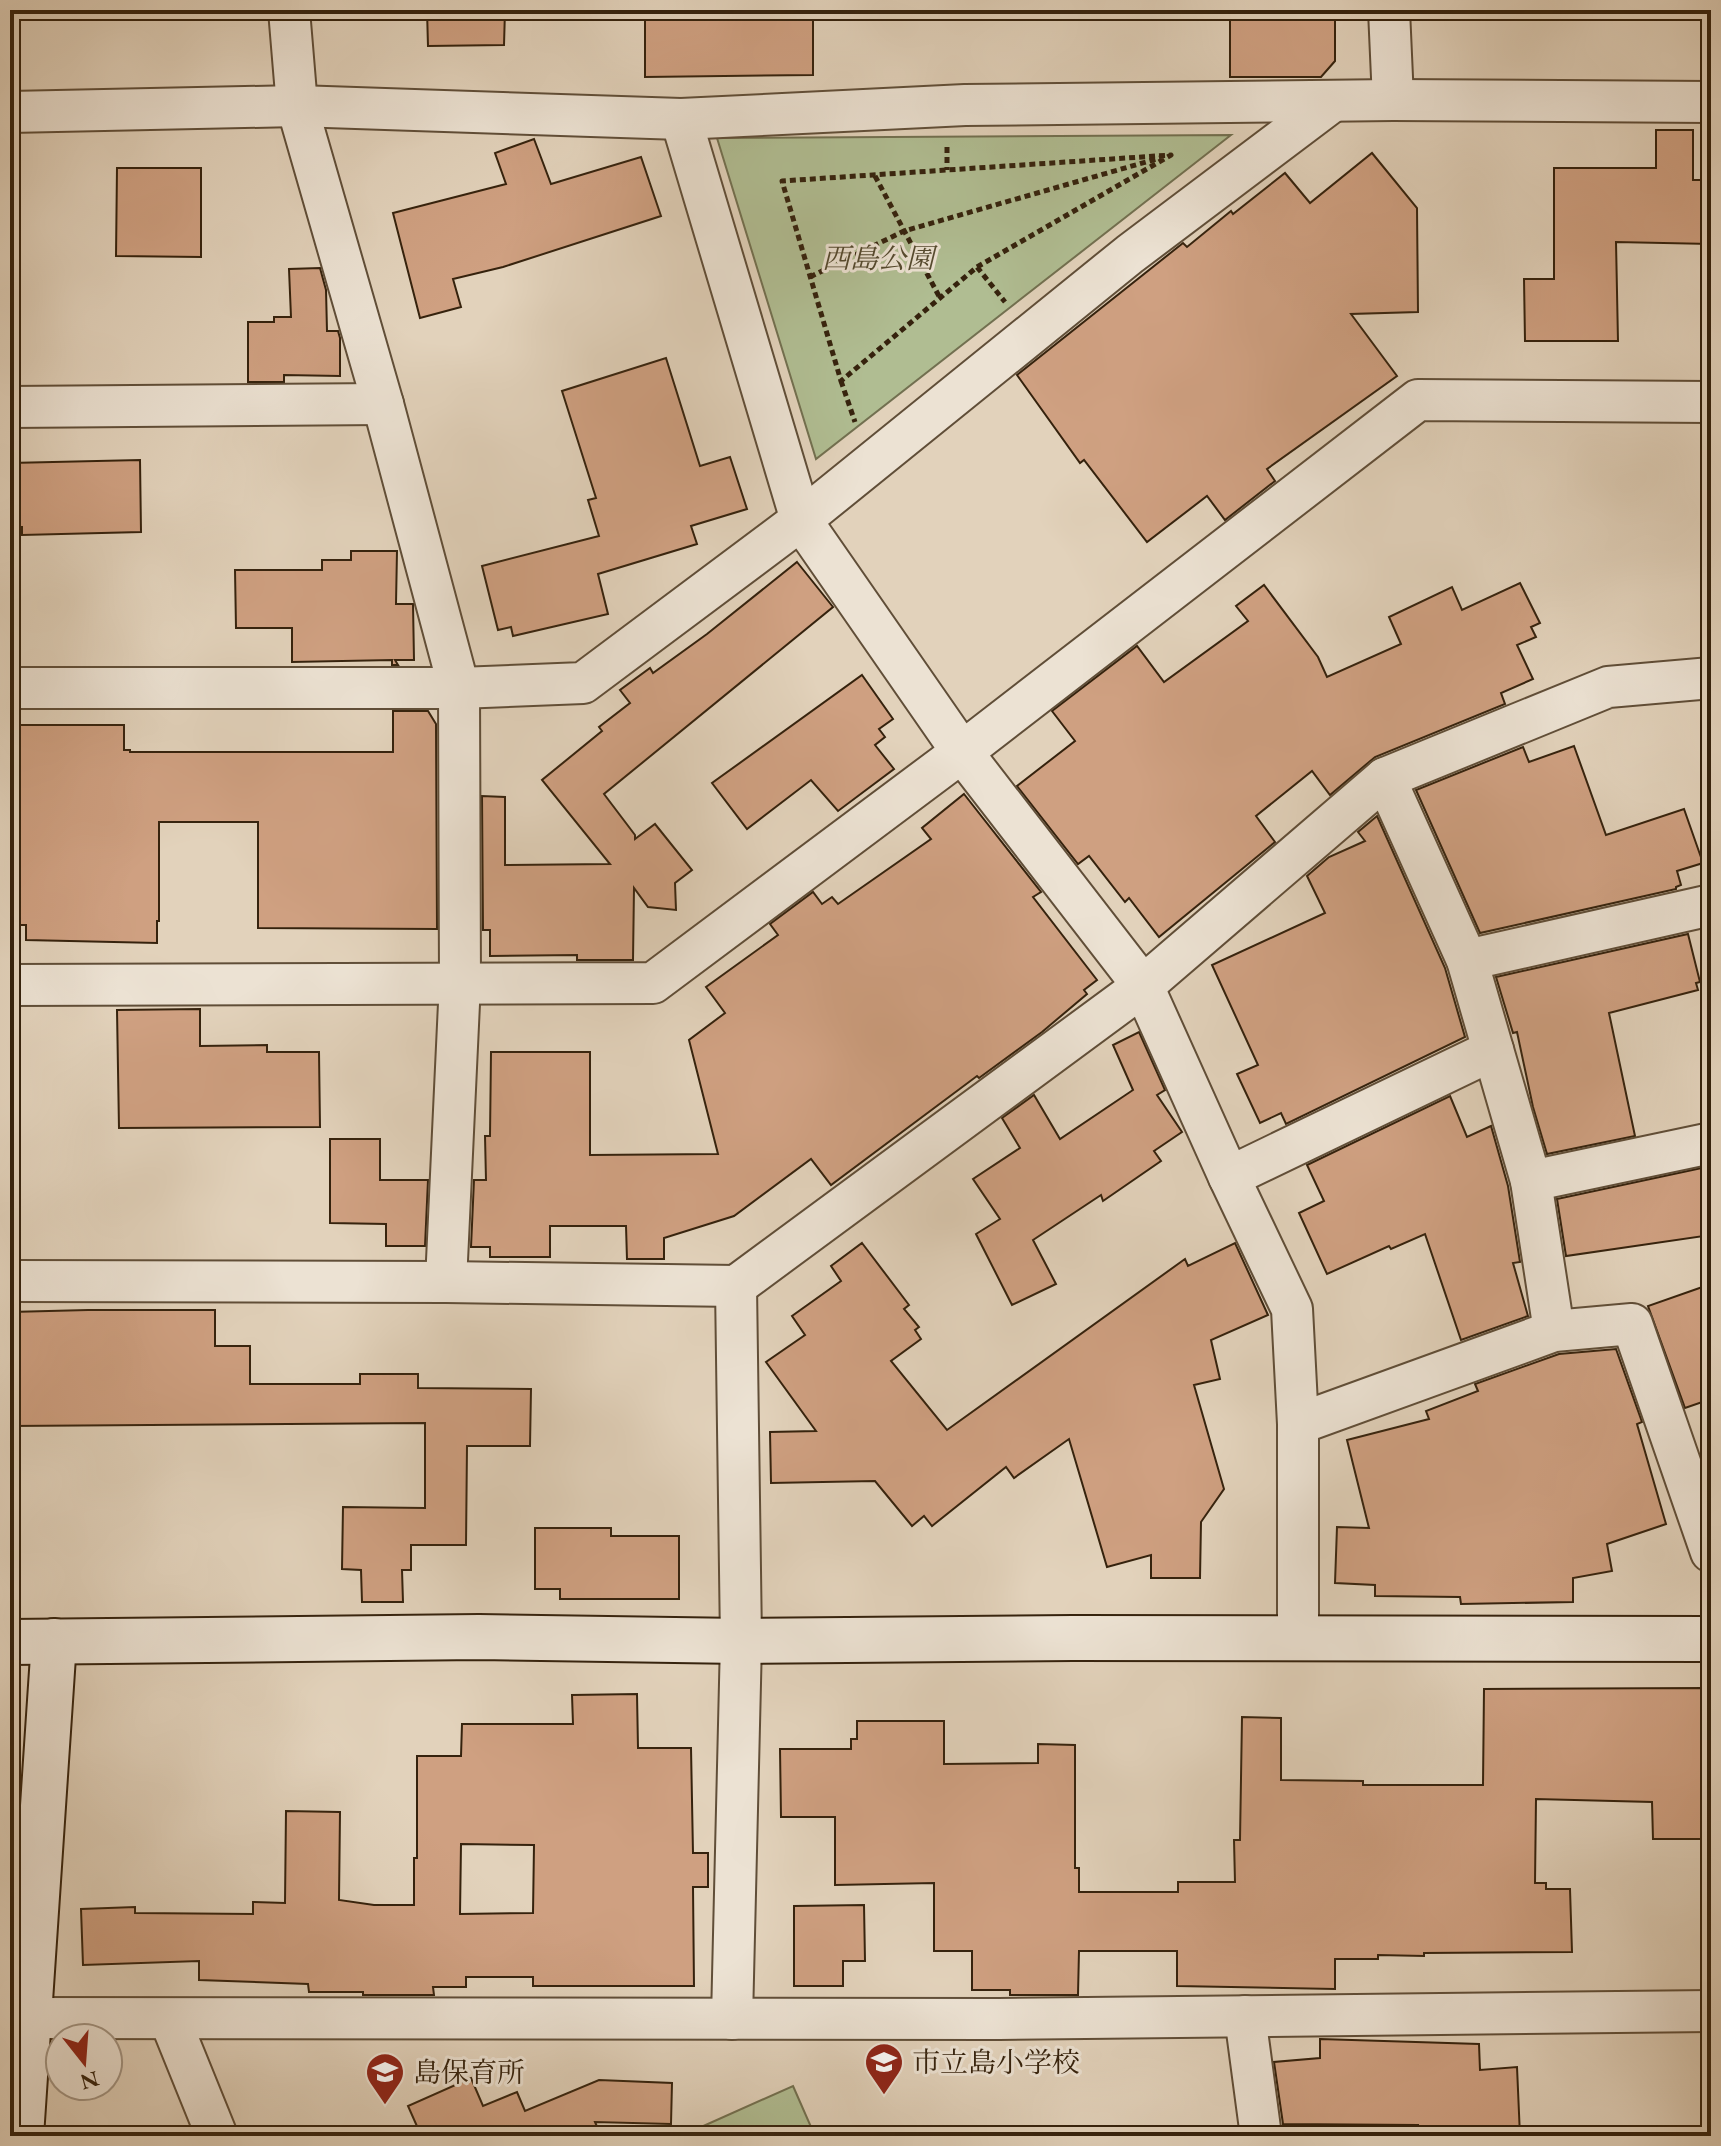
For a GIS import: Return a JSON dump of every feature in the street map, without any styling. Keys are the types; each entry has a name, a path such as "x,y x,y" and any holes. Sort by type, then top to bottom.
{"street":[{"path":"289,10 297,106 383,404 459,688 460,982 446,1282"},
{"path":"1389,10 1393,100"},
{"path":"10,112 297,106 681,119 965,105 1393,100 1711,102"},
{"path":"10,688 459,688 583,683 801,520 1130,254 1333,101"},
{"path":"681,119 801,520 962,752 1143,986 1292,1309 1298,1424 1298,1637"},
{"path":"10,985 653,983 962,752 1418,400 1711,402"},
{"path":"10,407 383,404"},
{"path":"10,1281 736,1286 1143,986 1385,778 1608,687 1711,678"},
{"path":"1385,778 1467,960 1531,1181 1554,1331"},
{"path":"1467,960 1711,905"},
{"path":"1229,1177 1493,1050"},
{"path":"1531,1181 1711,1143"},
{"path":"732,2019 741,1641 736,1286"},
{"path":"1298,1424 1554,1331 1632,1324 1711,1552"},
{"path":"10,1642 479,1637 741,1641 1298,1637 1711,1639"},
{"path":"21,2136 20,2018 54,1641"},
{"path":"20,2018 732,2019 1711,2011"},
{"path":"1245,2016 1261,2136"},
{"path":"170,2020 217,2136"}],"path":[{"path":"1171,155 977,267 841,381 782,181 1171,155"},
{"path":"810,277 904,231 1171,155"},
{"path":"874,175 940,298"},
{"path":"977,267 1031,334"}],"green space":[{"name":"西島公園","path":"1231,135 816,459 717,138"},
{"path":"793,2086 815,2136 681,2136"}],"building":[{"path":"427,10 505,10 504,45 428,46"},
{"path":"645,10 813,10 813,75 645,77"},
{"path":"1230,10 1335,10 1335,61 1321,77 1230,77"},
{"path":"1656,130 1693,130 1693,180 1711,180 1711,244 1616,242 1618,341 1525,341 1524,279 1554,279 1554,168 1656,168"},
{"path":"534,139 551,184 641,157 661,216 503,267 453,279 461,307 420,318 393,213 506,184 495,153"},
{"path":"1372,153 1417,208 1418,312 1351,314 1397,376 1267,469 1275,481 1225,520 1207,496 1147,542 1084,460 1080,463 1017,375 1183,243 1187,247 1285,173 1310,203"},
{"path":"117,168 201,168 201,257 116,256"},
{"path":"320,268 326,290 327,331 338,331 340,338 340,376 284,375 284,382 248,382 248,322 274,322 274,317 291,317 289,269"},
{"path":"666,358 700,466 730,457 747,509 691,526 697,544 598,574 608,614 513,636 511,627 498,630 482,566 599,536 588,500 596,498 562,391"},
{"path":"140,460 141,532 22,535 22,527 10,527 10,463"},
{"path":"351,551 397,551 396,604 413,604 414,660 395,660 398,665 392,665 392,660 292,662 292,628 236,628 235,570 322,570 322,560 351,560"},
{"path":"797,562 833,607 604,794 635,839 655,824 692,870 675,883 676,910 648,907 634,888 633,960 577,960 577,955 490,956 490,930 483,930 482,796 505,797 505,865 610,864 542,780 602,731 599,727 630,703 620,690 650,668 653,673 707,634"},
{"path":"1520,583 1540,623 1531,627 1536,637 1517,645 1533,679 1501,693 1505,704 1375,757 1330,795 1312,771 1256,816 1275,842 1159,937 1129,898 1125,902 1089,856 1078,864 1017,786 1075,741 1052,711 1137,646 1164,682 1248,621 1236,606 1264,585 1318,657 1327,677 1401,644 1389,617 1452,587 1462,610"},
{"path":"862,675 893,719 879,729 885,737 875,745 894,769 838,811 811,780 747,829 712,783"},
{"path":"393,711 428,711 436,724 437,929 258,928 258,822 159,822 157,943 26,940 26,925 10,925 10,725 124,725 124,750 130,752 393,752"},
{"path":"1574,746 1606,835 1684,809 1703,863 1677,871 1681,885 1676,889 1480,933 1416,790 1523,747 1529,762"},
{"path":"964,794 1041,892 1033,897 1097,980 1084,990 1087,994 1042,1032 979,1078 977,1076 831,1185 811,1159 734,1216 664,1238 664,1259 627,1259 626,1226 550,1226 550,1257 490,1257 490,1247 471,1247 474,1180 486,1180 485,1136 490,1136 491,1052 590,1052 590,1155 718,1154 689,1040 725,1013 706,987 778,935 770,924 813,892 822,904 832,897 838,904 931,839 922,828"},
{"path":"1377,816 1445,968 1465,1037 1286,1124 1281,1113 1260,1123 1237,1074 1258,1065 1212,965 1325,913 1307,876 1329,857 1365,841 1358,832"},
{"path":"1688,934 1700,982 1696,983 1698,990 1609,1013 1635,1136 1547,1154 1517,1032 1513,1033 1496,977"},
{"path":"200,1009 200,1046 267,1045 267,1052 319,1052 320,1127 119,1128 117,1010"},
{"path":"1139,1032 1165,1090 1157,1095 1182,1132 1154,1151 1161,1161 1103,1201 1101,1195 1033,1240 1056,1284 1012,1305 976,1234 1000,1219 973,1179 1020,1148 1002,1118 1034,1095 1060,1139 1133,1090 1113,1045"},
{"path":"1450,1096 1467,1137 1491,1126 1508,1186 1520,1262 1513,1263 1528,1316 1461,1340 1425,1234 1391,1249 1389,1246 1327,1274 1299,1213 1324,1201 1307,1165"},
{"path":"330,1139 380,1139 380,1180 428,1180 425,1246 386,1246 386,1224 330,1223"},
{"path":"1711,1166 1711,1235 1566,1256 1557,1199"},
{"path":"862,1243 909,1305 904,1309 919,1327 915,1330 921,1339 891,1361 947,1430 1185,1259 1188,1266 1235,1243 1268,1315 1211,1340 1220,1379 1194,1385 1224,1489 1201,1522 1200,1578 1151,1578 1151,1555 1107,1567 1069,1439 1014,1478 1006,1467 932,1526 924,1516 912,1526 875,1481 771,1483 770,1432 816,1431 766,1362 805,1335 792,1316 841,1281 831,1266"},
{"path":"1711,1284 1711,1399 1685,1408 1648,1306"},
{"path":"215,1310 215,1346 250,1346 250,1384 360,1384 360,1374 418,1374 418,1388 531,1389 530,1446 467,1446 466,1545 411,1545 411,1570 402,1570 403,1602 362,1602 361,1570 342,1569 343,1507 425,1508 425,1423 10,1426 10,1312"},
{"path":"1616,1349 1642,1422 1637,1424 1666,1524 1607,1544 1612,1571 1573,1578 1573,1602 1461,1604 1460,1597 1375,1596 1375,1585 1335,1583 1337,1527 1369,1528 1347,1440 1429,1419 1426,1411 1478,1391 1475,1384 1559,1354"},
{"path":"535,1528 611,1528 611,1536 679,1536 679,1599 560,1599 560,1589 535,1589"},
{"path":"1705,1688 1706,1839 1653,1839 1652,1802 1536,1799 1535,1883 1546,1883 1546,1889 1570,1889 1572,1952 1424,1953 1424,1956 1378,1955 1378,1959 1335,1959 1335,1989 1177,1986 1177,1951 1079,1951 1078,1995 1010,1995 1010,1990 972,1990 972,1951 934,1951 934,1883 835,1885 835,1817 781,1817 780,1749 851,1749 851,1739 857,1739 857,1721 944,1721 944,1764 1038,1763 1038,1744 1075,1745 1075,1868 1079,1868 1079,1892 1178,1892 1178,1882 1235,1882 1234,1840 1240,1840 1242,1717 1281,1718 1281,1780 1363,1781 1363,1785 1483,1785 1484,1689"},
{"path":"637,1694 638,1748 691,1748 693,1853 708,1853 708,1887 693,1887 694,1986 533,1986 533,1977 466,1977 466,1987 433,1987 434,1995 363,1995 363,1992 309,1992 308,1984 199,1980 199,1961 83,1965 81,1909 135,1907 135,1913 253,1914 253,1902 285,1903 286,1811 340,1812 339,1900 374,1905 414,1905 417,1756 461,1756 462,1724 573,1724 572,1695","holes":["461,1844 534,1845 533,1913 460,1914"]},
{"path":"864,1905 865,1961 843,1961 843,1986 794,1986 794,1906"},
{"path":"1320,2039 1479,2044 1480,2070 1517,2067 1520,2136 1418,2136 1418,2125 1283,2124 1274,2062 1320,2058"},
{"path":"471,2078 483,2106 517,2092 525,2111 599,2080 672,2083 671,2124 595,2122 601,2136 412,2136 420,2133 408,2106"}],"place":[{"name":"市立島小学校","path":"884,2096"},
{"name":"島保育所","path":"385,2106"}]}
